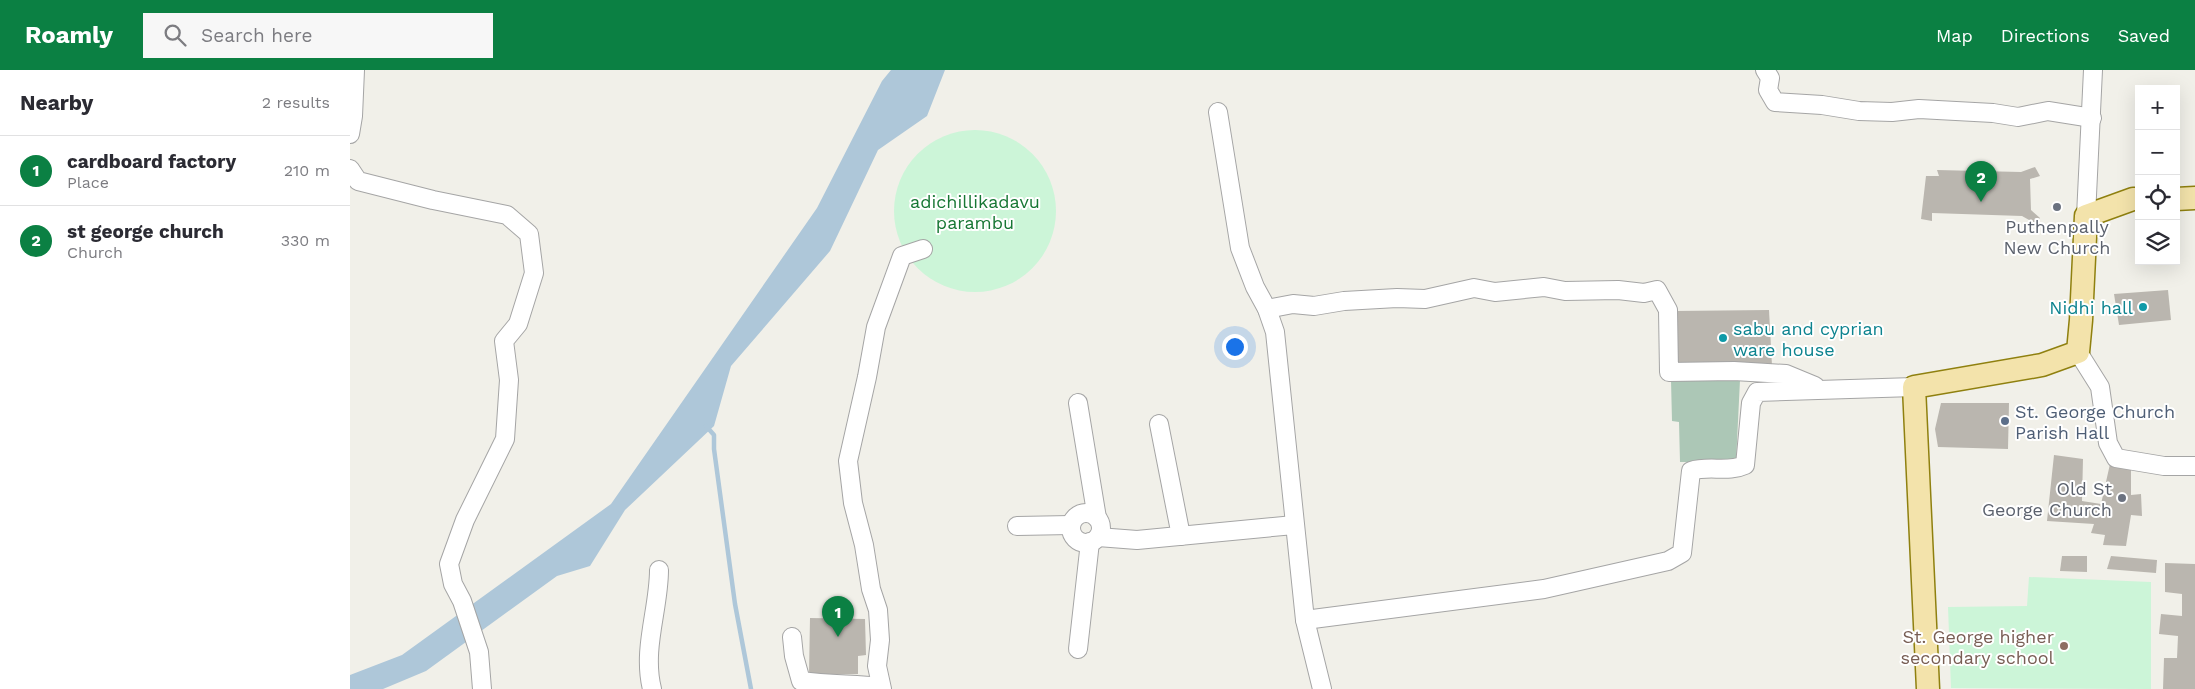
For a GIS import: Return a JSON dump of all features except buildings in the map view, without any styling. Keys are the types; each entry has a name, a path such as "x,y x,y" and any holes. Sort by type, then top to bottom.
{"main road":[{"path":"2180,199 2195,198"},
{"path":"1928,689 1914,387 2042,365 2078,352 2086,216 2135,199"}],"street":[{"path":"350,134 353,116 355,70"},
{"path":"1765,70 1770,78 1768,90 1775,102 1822,105 1858,111 1892,112 1919,109 1993,113 2018,117 2048,111 2092,118"},
{"path":"2086,216 2093,70"},
{"path":"1218,112 1240,248 1255,288 1267,309 1275,332 1305,620 1322,689"},
{"path":"350,169 358,181 434,200 507,215 529,234 534,273 518,324 504,340 509,380 505,439 465,520 449,564 453,584 462,601 479,652 482,689"},
{"path":"792,637 794,656 801,681 882,688 877,666 880,640 878,610 870,589 864,545 853,503 848,461 879,318 902,256 924,249"},
{"path":"1267,309 1293,304 1314,306 1344,301 1397,298 1425,299 1474,288 1495,292 1544,287 1565,291 1591,289 1644,293 1657,290 1668,310 1669,372 1747,371 1786,374 1822,389"},
{"path":"2078,352 2100,387 2108,443 2116,458 2164,466 2195,466"},
{"path":"1305,620 1544,589 1668,561 1682,552 1691,472 1701,468 1735,470 1745,465 1751,403 1757,392 1914,387"},
{"path":"1078,403 1097,518 1101,527 1094,539 1078,649"},
{"path":"1160,424 1181,536"},
{"path":"1097,518 1094,515 1085,513 1076,517 1071,526 1076,539 1085,543 1094,539 1137,540 1294,525"},
{"path":"1017,526 1071,526"},
{"path":"652,689 648,674 654,611 659,590 659,570"}],"green space":[{"name":"adichillikadavu parambu","path":"983,130 1006,136 1026,148 1038,160 1053,187 1056,211 1053,235 1050,242 1038,262 1026,274 999,289 967,292 944,286 924,274 912,262 897,235 894,203 900,180 912,160 924,148 951,133"},
{"path":"1671,380 1740,380 1736,462 1680,462 1679,422 1672,421"},
{"path":"2029,577 2151,582 2151,689 1951,688 1948,607 2027,606"}],"water":[{"path":"891,70 945,70 927,116 878,150 830,251 731,366 714,426 625,510 590,566 557,576 426,671 383,689 350,689 350,675 402,655 611,504 817,208 882,81"}],"waterway":[{"path":"706,426 714,435 714,449 735,604 751,689"}],"place":[{"name":"st george church","path":"1981,202"},
{"name":"Puthenpally New Church","path":"2057,207"},
{"name":"Nidhi hall","path":"2143,307"},
{"name":"sabu and cyprian ware house","path":"1723,338"},
{"name":"St. George Church Parish Hall","path":"2005,421"},
{"name":"Old St George Church","path":"2122,498"},
{"name":"cardboard factory","path":"838,637"},
{"name":"St. George higher secondary school","path":"2064,646"}]}
